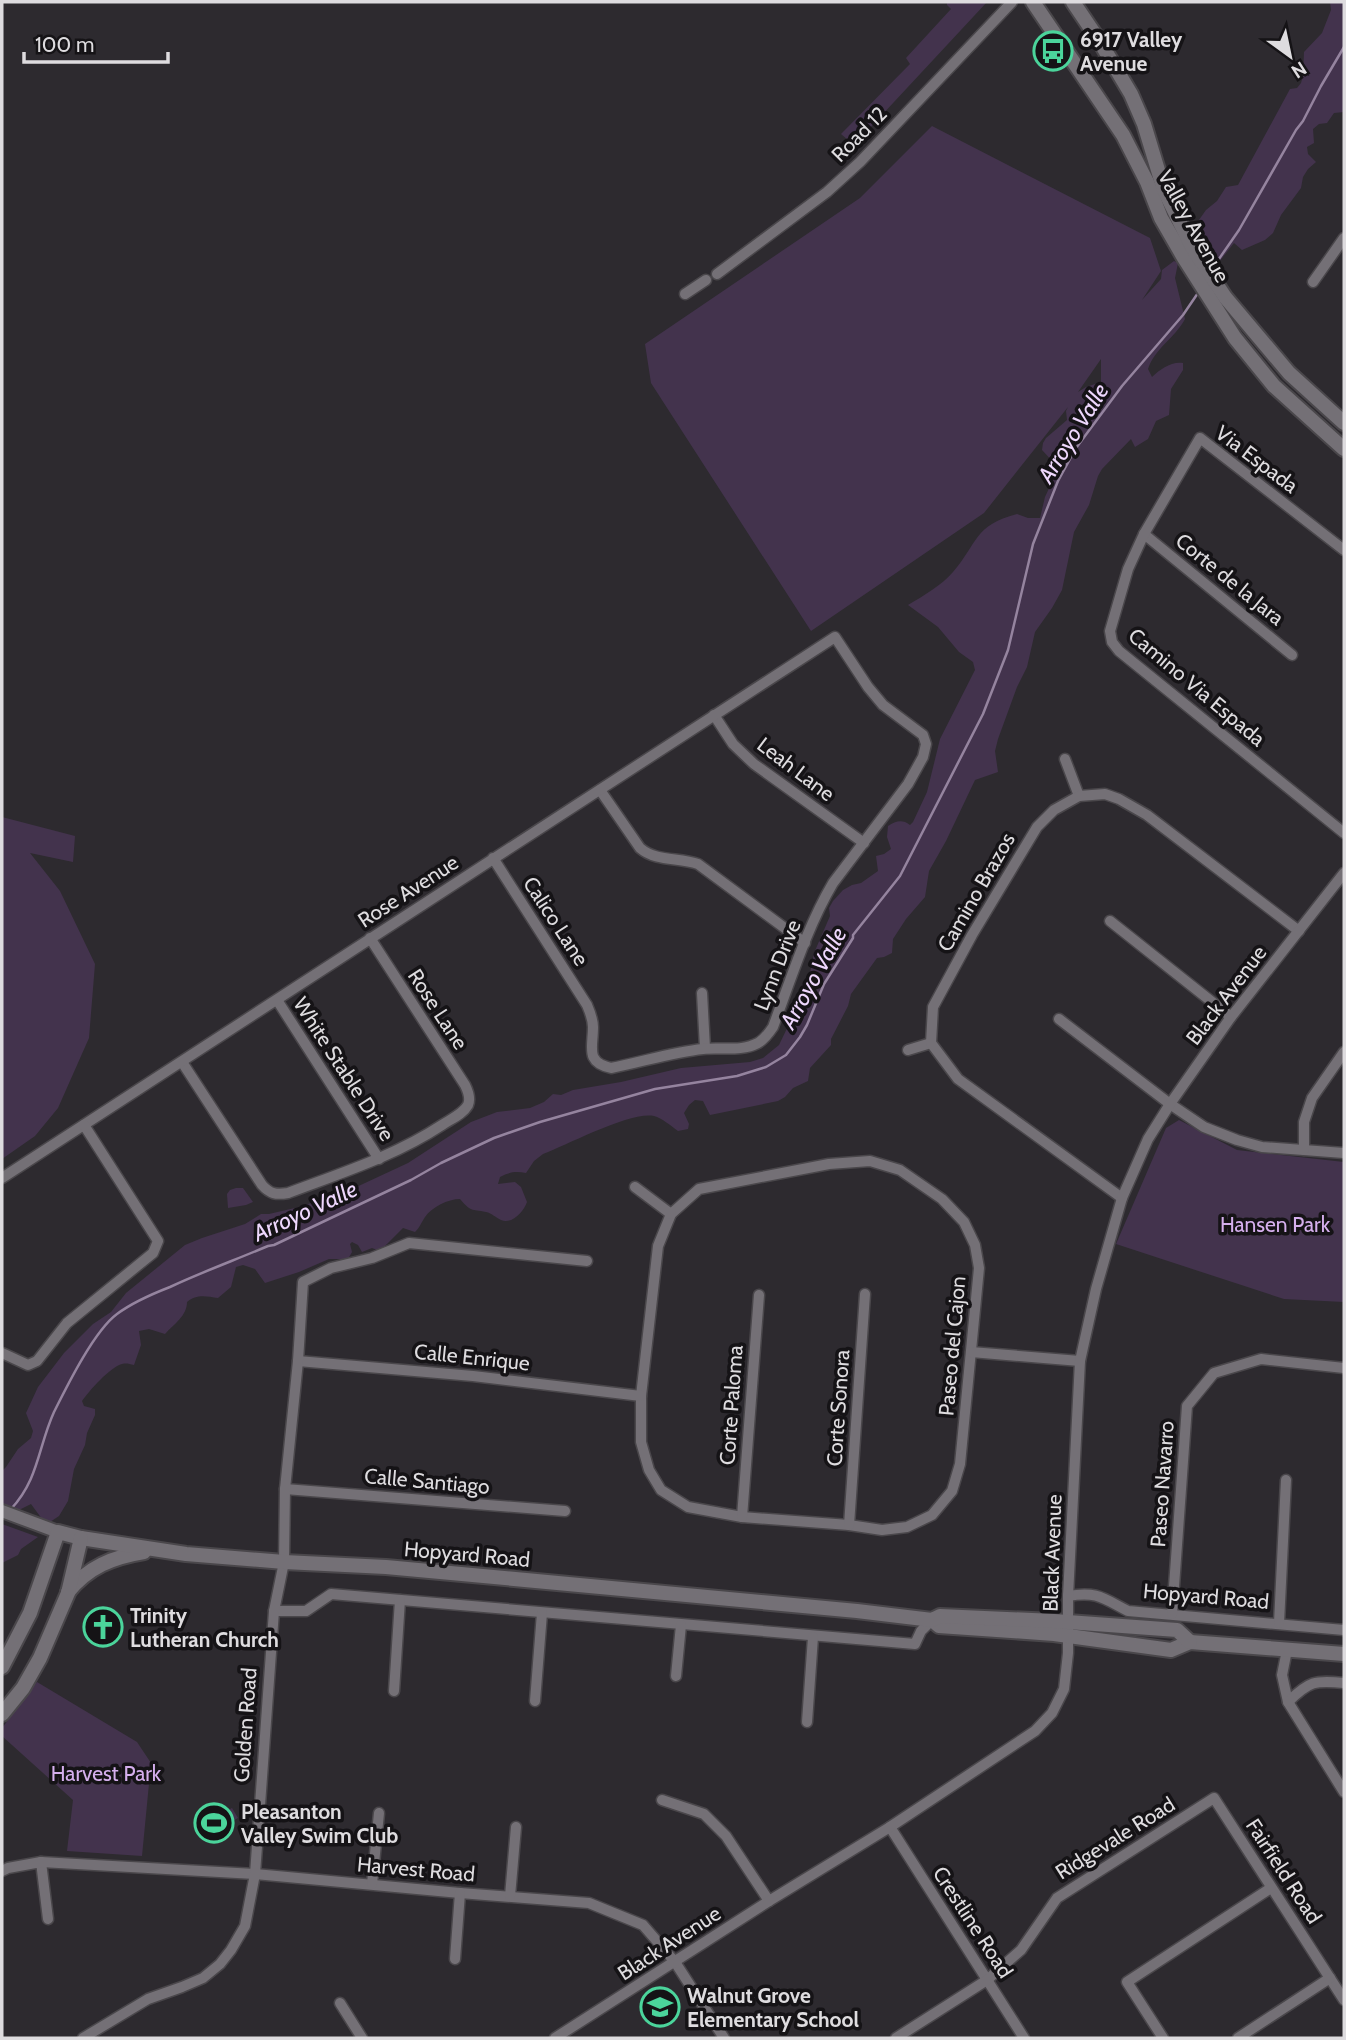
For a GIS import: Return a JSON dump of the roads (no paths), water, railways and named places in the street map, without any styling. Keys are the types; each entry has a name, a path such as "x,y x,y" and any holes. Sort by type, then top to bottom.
{"main road":[{"name":"Valley Avenue","path":"1033,2 1123,135 1161,218 1289,373 1344,423"},
{"name":"Valley Avenue","path":"1073,2 1131,94 1188,252 1217,310 1235,338 1274,387 1344,449"},
{"name":"Hopyard Road","path":"58,1532 158,1550 284,1562 386,1567 857,1611 932,1620 939,1626 1069,1629 1171,1650 1190,1642 1344,1654"},
{"path":"2,1667 30,1613 58,1532"},
{"path":"2,1714 23,1688 40,1658 68,1593 81,1538"},
{"path":"68,1593 90,1570 108,1561 158,1550"}],"street":[{"name":"Road 12","path":"717,274 827,192 860,162 1012,2"},
{"path":"1313,282 1344,238"},
{"path":"685,294 706,280"},
{"name":"Via Espada","path":"1144,534 1200,438 1344,551"},
{"name":"Corte de la Jara","path":"1144,534 1292,654"},
{"name":"Camino Via Espada","path":"1144,534 1124,581 1110,631 1112,642 1134,664 1344,833"},
{"name":"Rose Avenue","path":"2,1178 835,636 883,705 923,734 926,744"},
{"name":"Leah Lane","path":"714,715 733,744 754,764 864,843"},
{"name":"Lynn Drive","path":"587,1004 593,1025 593,1058 602,1066 611,1068 705,1048 746,1047 766,1037 773,1027 805,943 832,883 908,784 923,757 926,744"},
{"path":"1065,759 1079,796 1105,794 1147,815 1299,931"},
{"path":"600,790 646,854 698,864 805,943"},
{"name":"Camino Brazos","path":"931,1043 933,1007 972,935 1037,827 1054,810 1079,796"},
{"name":"Calico Lane","path":"493,858 587,1004"},
{"name":"Black Avenue","path":"555,2038 890,1827 1041,1727 1052,1713 1064,1689 1069,1629 1068,1595 1080,1361 1096,1289 1122,1198 1149,1139 1170,1104 1231,1017 1344,873"},
{"path":"1110,922 1231,1017"},
{"name":"Rose Lane","path":"370,938 465,1085 470,1102 463,1112 429,1134 379,1159"},
{"path":"702,993 705,1048"},
{"name":"White Stable Drive","path":"277,1000 379,1159"},
{"path":"1059,1019 1170,1104 1205,1126 1262,1147 1344,1153"},
{"path":"908,1050 931,1043 958,1079 1122,1198"},
{"path":"1304,1150 1304,1122 1311,1098 1344,1052"},
{"path":"182,1062 268,1192 277,1195 288,1193 379,1159"},
{"path":"2,1353 27,1365 37,1361 67,1323 153,1253 158,1241 84,1125"},
{"name":"Paseo del Cajon","path":"870,1161 900,1170 942,1199 964,1222 975,1245 979,1268 971,1352 961,1464 952,1491 932,1515 908,1527 882,1530 742,1517 688,1507 661,1490 649,1470 641,1443 640,1396 658,1246 671,1214 699,1189 829,1164 870,1161"},
{"path":"635,1187 671,1214"},
{"name":"Golden Road","path":"83,2038 148,1999 203,1978 220,1964 245,1926 255,1874 274,1611 284,1562 285,1489 303,1282 331,1268 372,1258 409,1243 587,1261"},
{"name":"Corte Sonora","path":"849,1525 866,1294"},
{"name":"Corte Paloma","path":"742,1517 759,1296"},
{"path":"971,1352 1080,1361"},
{"name":"Paseo Navarro","path":"1172,1614 1187,1406 1214,1373 1261,1359 1344,1368"},
{"name":"Calle Enrique","path":"298,1361 473,1376 640,1396"},
{"path":"1279,1623 1286,1480"},
{"name":"Calle Santiago","path":"285,1489 565,1511"},
{"name":"Hopyard Road","path":"2,1511 58,1532"},
{"name":"Hopyard Road","path":"1068,1595 1087,1592 1128,1611 1344,1630"},
{"path":"274,1611 306,1611 331,1594 915,1644 921,1631 932,1620"},
{"path":"394,1690 400,1600"},
{"path":"535,1701 542,1613"},
{"path":"676,1676 681,1625"},
{"path":"807,1722 813,1637"},
{"path":"1287,1650 1282,1675 1288,1702 1344,1792"},
{"path":"1288,1702 1301,1689 1320,1681 1344,1683"},
{"name":"Fairfield Road","path":"1214,1798 1344,2000"},
{"name":"Ridgevale Road","path":"896,2038 987,1980 1021,1950 1057,1898 1214,1798"},
{"path":"662,1800 705,1814 726,1836 769,1901"},
{"path":"372,1884 379,1813"},
{"path":"510,1896 516,1827"},
{"name":"Crestline Road","path":"890,1827 1024,2038"},
{"path":"41,1862 48,1919"},
{"name":"Harvest Road","path":"2,1871 41,1862 255,1874 460,1894 589,1903 643,1925 675,1962 724,2038"},
{"path":"1163,2038 1127,1982 1272,1888"},
{"path":"455,1959 460,1894"},
{"path":"1238,2038 1330,1978"},
{"path":"340,2003 362,2038"}],"waterway":[{"name":"Arroyo Valle","path":"1212,269 1239,230 1344,47"},
{"name":"Arroyo Valle","path":"11,1509 33,1474 54,1412 82,1360 108,1322 130,1306 194,1276 274,1245 494,1138 655,1089 737,1076 766,1067 786,1055 807,1025 824,984 853,935 900,876 983,714 1008,650 1033,544 1058,481 1076,448 1122,386 1183,315 1200,290"}],"place":[{"name":"6917 Valley Avenue","path":"1053,51"},
{"name":"Trinity Lutheran Church","path":"103,1627"},
{"name":"Pleasanton Valley Swim Club","path":"214,1823"},
{"name":"Walnut Grove Elementary School","path":"660,2007"}],"park label":[{"name":"Hansen Park","path":"1275,1224"},
{"name":"Harvest Park","path":"106,1773"}]}
